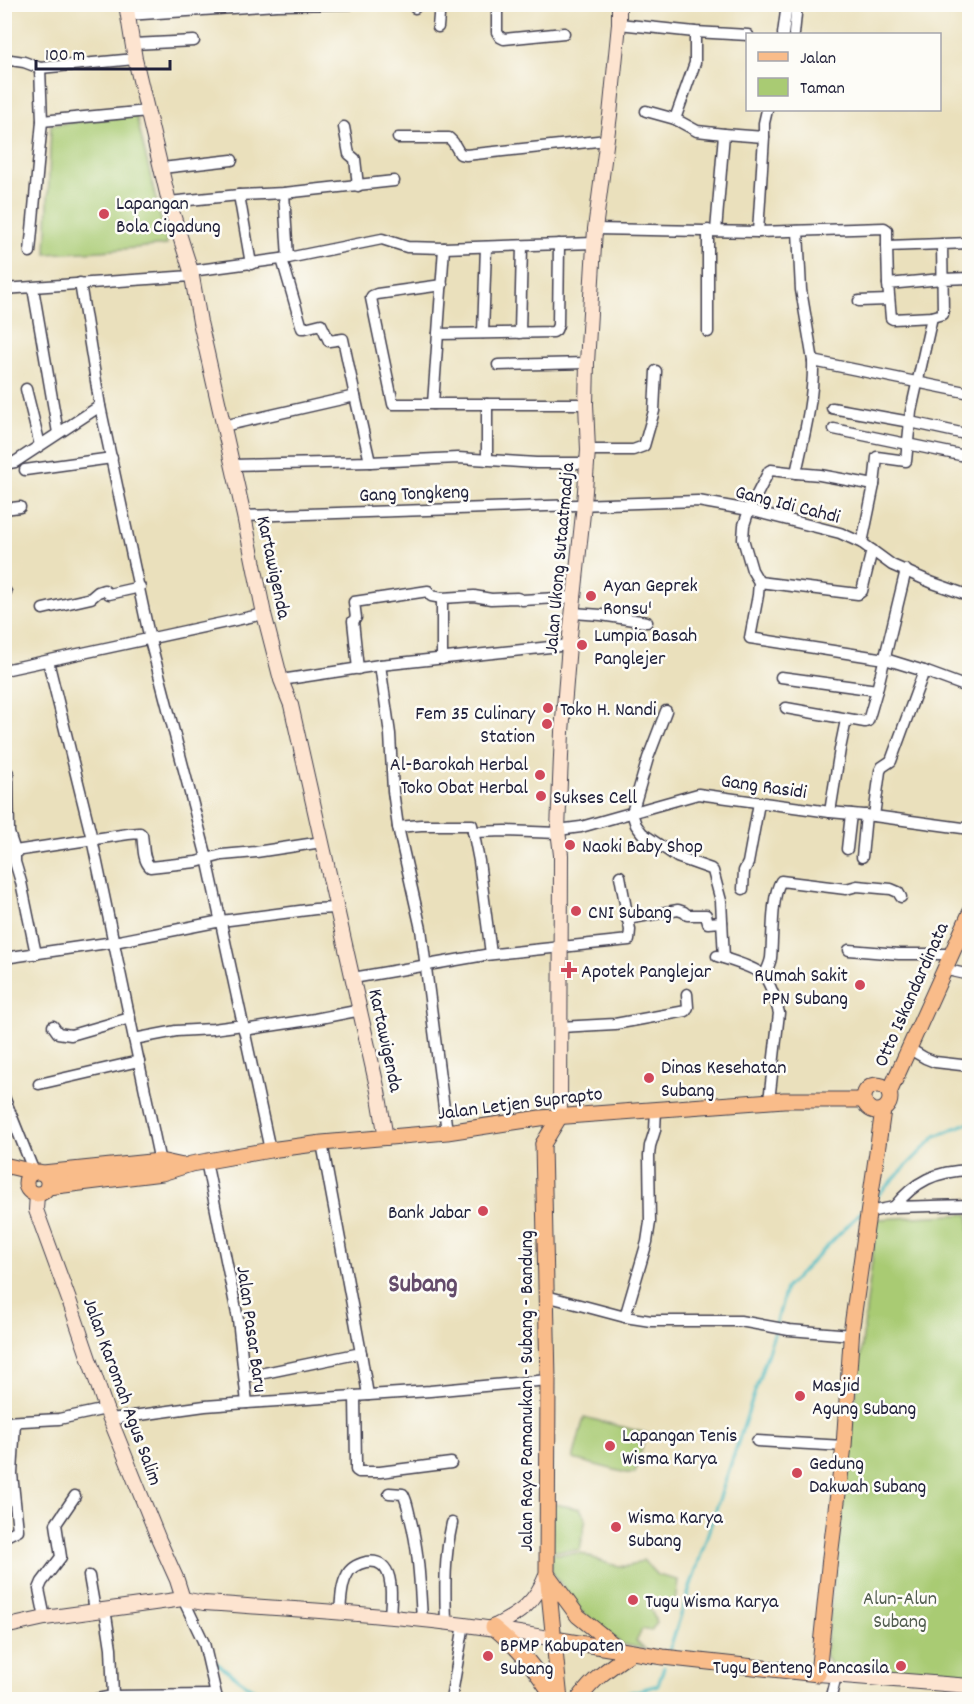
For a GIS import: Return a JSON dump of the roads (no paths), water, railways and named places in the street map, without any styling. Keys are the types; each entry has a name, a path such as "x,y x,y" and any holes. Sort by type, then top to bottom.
{"main road":[{"name":"Jalan Ukong Sutaatmadja","path":"560,1116 561,855 558,831 562,732 584,504 587,456 587,363 595,229 607,140 619,4"},
{"name":"Kartawigenda","path":"126,10 135,59 169,202 191,274 264,614 281,680 291,705 378,1091 386,1138"},
{"name":"Otto Iskandardinata","path":"889,1093 969,913"},
{"path":"871,1086 884,1086 890,1097 889,1105 879,1112 870,1110 863,1100 865,1092 871,1086"},
{"name":"Jalan Letjen Suprapto","path":"38,1183 183,1166 322,1143 447,1132 560,1116 784,1100 863,1100"},
{"path":"818,1674 844,1446 852,1335 883,1110"},
{"path":"525,1120 543,1144 560,1116"},
{"name":"Jalan Raya Pamanukan - Subang - Bandung","path":"543,1144 548,1380 547,1573 557,1700"},
{"path":"4,1168 38,1183"},
{"name":"Jalan Karomah Agus Salim","path":"38,1183 36,1210 108,1414 183,1599"},
{"path":"493,1628 513,1618 536,1597 547,1573 578,1616 626,1652"},
{"path":"4,1627 45,1618 183,1599 204,1603 464,1624 667,1658 836,1676 969,1686"},
{"path":"493,1628 526,1657 557,1700"},
{"path":"578,1700 591,1683 626,1652"}],"street":[{"path":"126,10 351,4"},
{"path":"438,27 440,4"},
{"path":"497,4 497,32 504,39 564,33"},
{"path":"783,33 788,4"},
{"path":"794,33 797,4"},
{"path":"619,24 746,35"},
{"path":"675,119 695,63 695,32"},
{"path":"133,44 194,41"},
{"path":"4,59 24,62 40,68 135,59"},
{"path":"30,252 42,121 40,68"},
{"path":"42,121 148,111"},
{"path":"646,111 675,119 697,131 764,137"},
{"path":"758,232 764,123 768,111"},
{"path":"345,127 349,154 355,159 358,186"},
{"path":"708,332 712,231 724,135"},
{"path":"399,138 449,138 460,153 466,155 607,140"},
{"path":"162,168 232,160"},
{"path":"169,202 394,181"},
{"path":"284,193 285,259 289,285 302,328 321,324 329,341 343,339 370,462"},
{"path":"239,195 251,264"},
{"path":"595,229 758,232 884,228 887,230 889,300 893,320 932,317 943,313 942,244"},
{"path":"796,472 808,413 813,371 801,290 798,231"},
{"path":"4,289 191,274 285,259 382,239 407,247 444,248 594,243"},
{"path":"887,246 969,243"},
{"path":"438,334 553,332 557,328 559,244"},
{"path":"520,333 522,246"},
{"path":"483,333 486,247"},
{"path":"433,404 444,248"},
{"path":"888,284 969,278"},
{"path":"80,284 100,406 150,640 207,858 270,1150"},
{"path":"441,285 377,294 371,298 393,404 586,404"},
{"path":"33,288 58,433"},
{"path":"859,301 889,300"},
{"path":"862,543 874,485 877,457 906,461 917,382 932,317"},
{"path":"813,361 969,393"},
{"path":"498,365 587,363"},
{"path":"232,465 458,458 537,463 633,450 644,446 654,411 657,371"},
{"path":"26,389 40,445"},
{"path":"223,426 355,396"},
{"path":"487,404 487,460"},
{"path":"4,464 15,462 100,406"},
{"path":"832,408 969,435"},
{"path":"33,418 55,414"},
{"path":"834,429 969,457"},
{"path":"25,470 112,458"},
{"path":"874,485 770,470 749,510 744,525 743,539 752,570 759,582 750,638 885,659 969,688"},
{"name":"Gang Idi Cahdi","path":"584,504 698,501 749,510 840,533 862,543 892,565 969,596"},
{"name":"Gang Tongkeng","path":"244,516 584,504"},
{"path":"4,509 20,507"},
{"path":"759,582 858,594 862,591 872,550"},
{"path":"786,708 867,722 906,570"},
{"path":"43,609 91,598 104,590 109,594 140,587"},
{"path":"358,669 353,621 356,618 354,602 428,591 431,596 442,598 474,596 522,600 575,597"},
{"path":"442,598 442,658"},
{"path":"4,670 264,614"},
{"path":"573,614 601,615 647,622"},
{"path":"281,680 380,664 569,645"},
{"path":"48,662 92,839 161,1167"},
{"path":"380,664 390,734 393,790 398,827 421,929 447,1132"},
{"path":"862,857 880,771 891,761 924,671"},
{"path":"781,677 877,690"},
{"path":"666,711 648,758 632,813 642,833 677,857 713,871 721,901 721,957 764,976 779,1013 769,1101"},
{"path":"830,812 846,720"},
{"path":"8,773 9,833 15,851 15,862 36,954"},
{"name":"Gang Rasidi","path":"398,827 472,825 473,832 558,831 581,827 698,794 969,829"},
{"path":"743,889 744,871 748,863 759,802"},
{"path":"848,849 851,814"},
{"path":"473,832 491,954"},
{"path":"15,851 140,833 144,842 144,858 150,867 322,842"},
{"path":"353,978 491,954 630,940 620,876"},
{"path":"764,976 771,961 776,899 778,884 781,881 846,889 857,886 891,889 898,892 901,897"},
{"path":"8,958 114,942 221,921 336,908"},
{"path":"627,918 678,910 687,915 706,915 708,923 722,922"},
{"path":"849,950 899,954 950,954"},
{"path":"943,969 969,975"},
{"path":"561,1027 615,1024 686,1011 688,1008 687,994"},
{"path":"134,1039 176,1031 244,1028 315,1020 360,1010"},
{"path":"53,1026 58,1033 71,1035 130,1018"},
{"path":"908,1048 934,1062 969,1066"},
{"path":"39,1084 139,1061"},
{"path":"4,1097 38,1183"},
{"path":"625,1317 647,1242 650,1222 649,1156 655,1130 656,1109"},
{"path":"322,1143 368,1395"},
{"name":"Jalan Pasar Baru","path":"10,1422 248,1403 238,1319 206,1161"},
{"path":"894,1207 903,1196 929,1177 951,1171 969,1170"},
{"path":"869,1212 894,1207 969,1205"},
{"path":"546,1296 625,1317 651,1321 740,1321 789,1330 852,1335"},
{"path":"245,1377 361,1353"},
{"path":"248,1403 548,1380"},
{"path":"355,1396 356,1470 380,1472 452,1462"},
{"path":"4,1536 18,1530 12,1474 10,1422"},
{"path":"757,1441 844,1446"},
{"path":"389,1493 403,1494 407,1502 419,1562 422,1620"},
{"path":"45,1618 39,1589 61,1557 56,1524 75,1496"},
{"path":"446,1623 445,1573 452,1523"},
{"path":"340,1613 346,1576 355,1567 370,1562 381,1566 389,1576 391,1584 390,1617"},
{"path":"89,1576 111,1648 113,1696"},
{"path":"92,1700 113,1696 217,1697 204,1643 183,1599"},
{"path":"451,1700 464,1624"},
{"path":"830,1700 836,1676"}],"waterway":[{"path":"876,1197 936,1136 970,1122"},
{"path":"776,1325 786,1288 862,1211"},
{"path":"669,1651 775,1331"},
{"path":"211,1659 268,1700"},
{"path":"611,1700 613,1697 658,1685 664,1667"}],"place":[{"name":"Lapangan Bola Cigadung","path":"104,214"},
{"name":"Ayan Geprek Ronsu'","path":"591,596"},
{"name":"Lumpia Basah Panglejer","path":"582,645"},
{"name":"Toko H. Nandi","path":"548,708"},
{"name":"Fem 35 Culinary Station","path":"547,724"},
{"name":"Al-Barokah Herbal Toko Obat Herbal","path":"540,775"},
{"name":"Sukses Cell","path":"541,796"},
{"name":"Naoki Baby Shop","path":"570,845"},
{"name":"CNI Subang","path":"576,911"},
{"name":"Apotek Panglejar","path":"569,970"},
{"name":"RUmah Sakit PPN Subang","path":"860,985"},
{"name":"Dinas Kesehatan Subang","path":"649,1078"},
{"name":"Bank Jabar","path":"483,1211"},
{"name":"Masjid Agung Subang","path":"800,1396"},
{"name":"Lapangan Tenis Wisma Karya","path":"610,1446"},
{"name":"Gedung Dakwah Subang","path":"797,1473"},
{"name":"Wisma Karya Subang","path":"616,1527"},
{"name":"Tugu Wisma Karya","path":"633,1600"},
{"name":"BPMP Kabupaten Subang","path":"488,1656"},
{"name":"Tugu Benteng Pancasila","path":"901,1666"}],"district":[{"name":"Subang","path":"423,1282"}],"park label":[{"name":"Alun-Alun Subang","path":"900,1608"}]}
